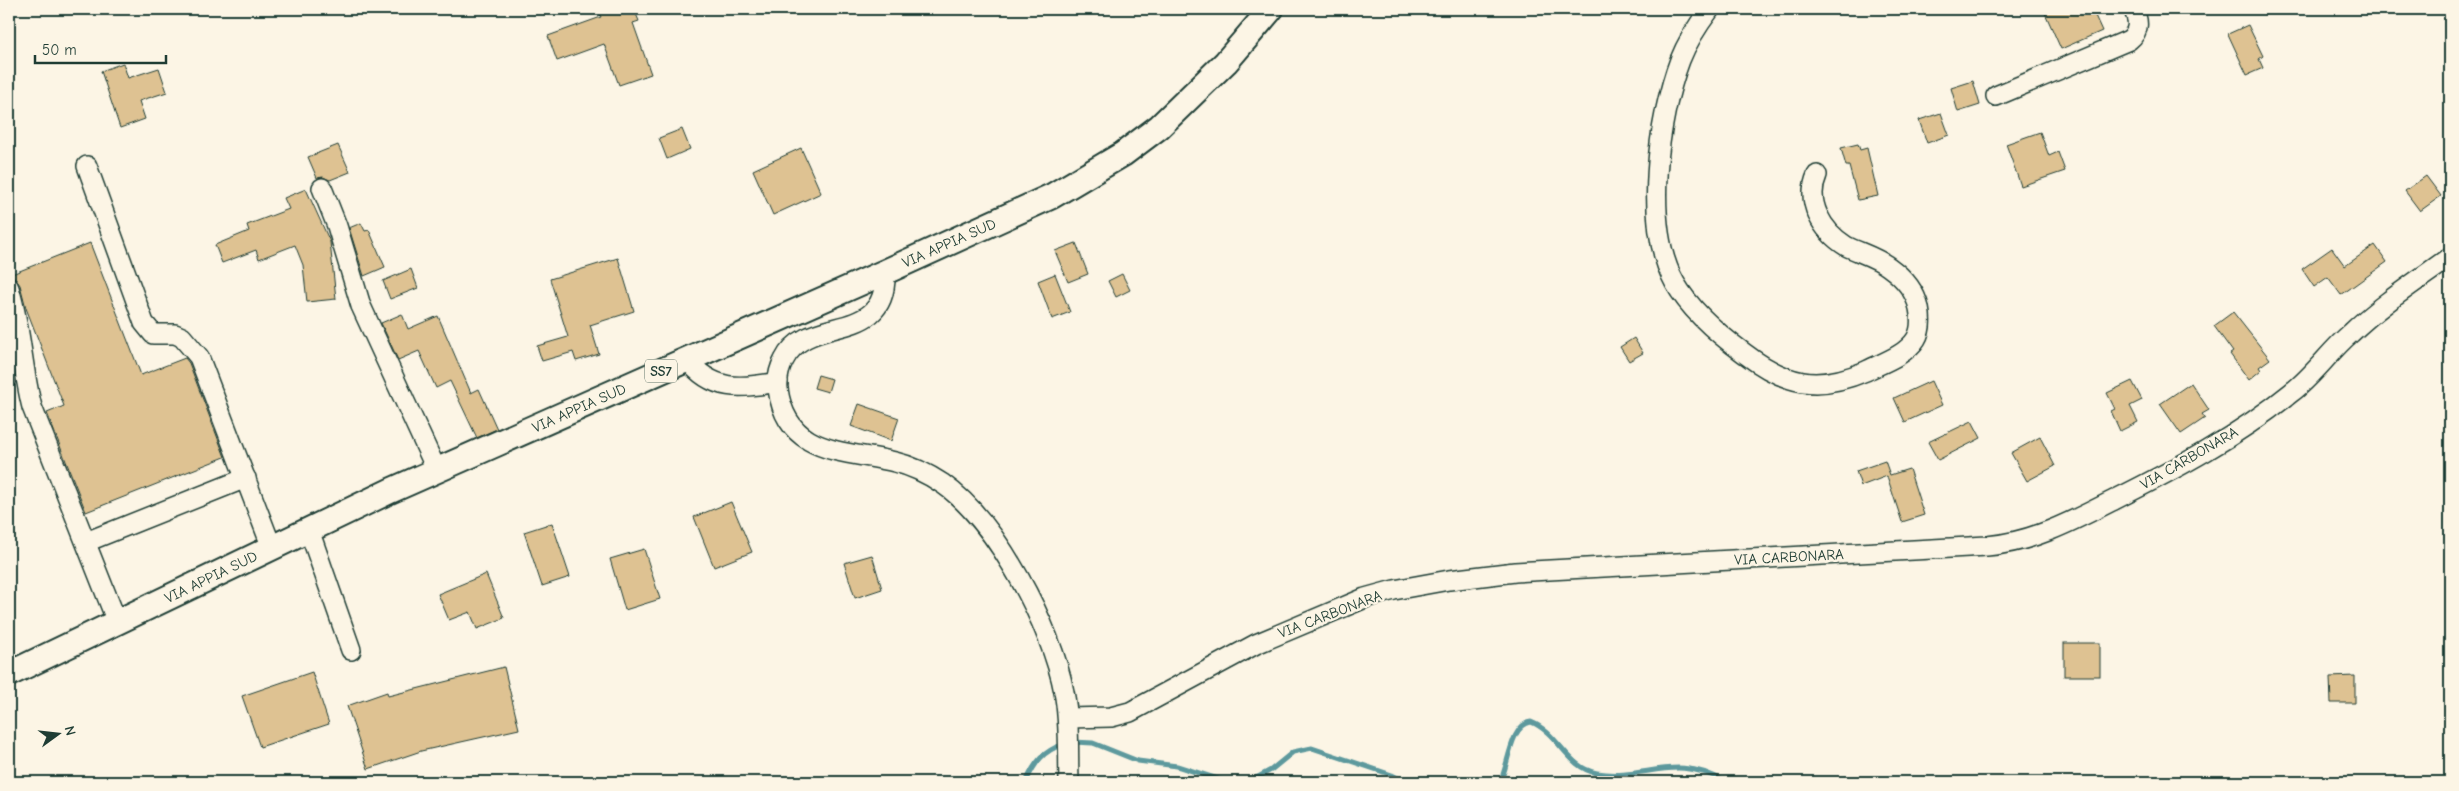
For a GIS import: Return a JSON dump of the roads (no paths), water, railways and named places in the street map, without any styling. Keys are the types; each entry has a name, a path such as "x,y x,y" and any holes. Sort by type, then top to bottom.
{"main road":[{"name":"VIA APPIA SUD","path":"9,674 436,470 885,272 1052,196 1136,146 1168,119 1226,62 1271,9"}],"street":[{"path":"1710,9 1684,51 1669,98 1661,145 1657,191 1657,221 1662,251 1674,282 1686,301 1723,337 1773,373 1791,380 1812,384 1845,379 1899,354 1916,339 1921,320 1918,304 1910,288 1894,271 1880,261 1844,245 1827,231 1814,205 1812,189 1817,175"},
{"path":"1996,96 2129,40 2134,35 2138,23 2133,9"},
{"path":"87,166 144,323 153,334 175,334 182,337 196,352 272,548"},
{"path":"322,188 337,226 361,306 436,470"},
{"name":"VIA CARBONARA","path":"1068,722 1111,717 1130,712 1267,639 1359,600 1403,588 1495,574 1987,546 2038,536 2078,518 2180,466 2270,409 2298,387 2360,324 2450,257"},
{"path":"885,272 883,294 875,310 858,322 800,341 785,358 778,382 781,402 786,416 796,430 812,443 824,449 893,462 918,470 955,492 973,510 1000,545 1032,604 1061,675 1068,722 1069,782"},
{"path":"9,288 16,316 27,388 32,407 118,622"},
{"path":"687,360 704,378 723,385 744,386 778,382"},
{"path":"86,542 246,478"},
{"path":"309,530 351,650"}],"waterway":[{"path":"1500,782 1514,738 1524,725 1531,722 1541,727 1570,758 1587,770 1597,773 1630,774 1660,769 1691,769 1707,773 1725,782"},
{"path":"1073,742 1093,743 1138,761 1177,766 1227,782"},
{"path":"1026,782 1040,758 1050,750 1064,744"},
{"path":"1249,782 1271,770 1293,752 1312,748 1392,775 1405,782"}]}
